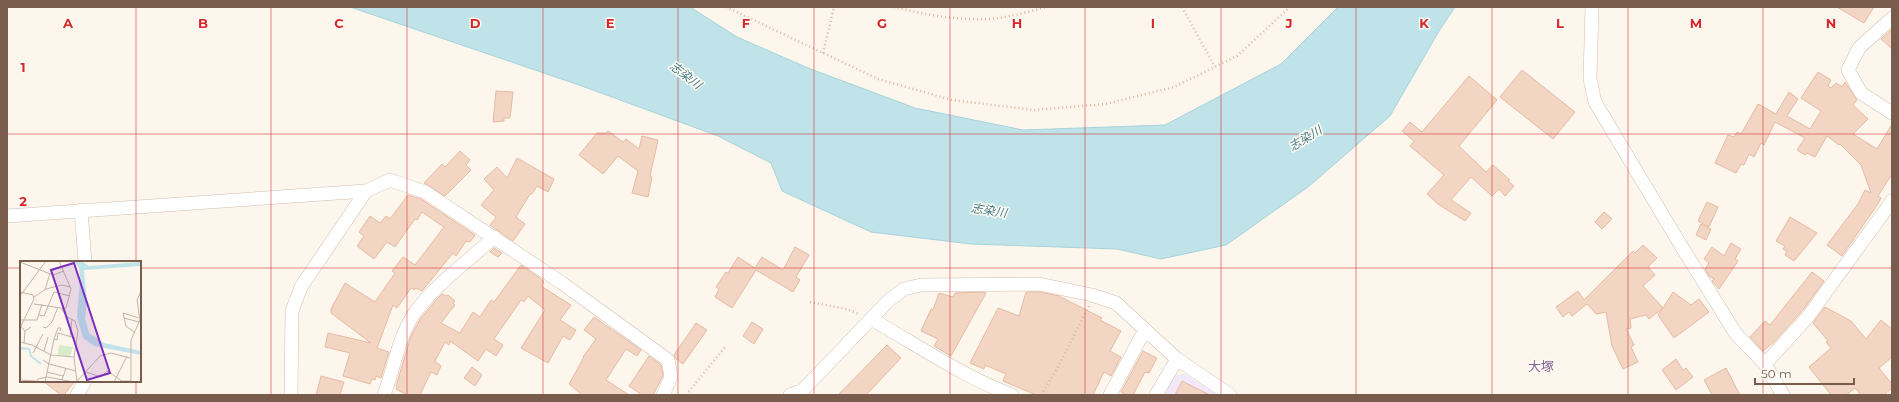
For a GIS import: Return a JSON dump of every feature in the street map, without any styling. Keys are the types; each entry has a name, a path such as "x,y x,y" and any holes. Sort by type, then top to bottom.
{"street":[{"path":"1592,7 1590,79 1595,102 1736,334 1765,364 1783,395"},
{"path":"1892,18 1859,48 1848,70 1861,93 1892,113"},
{"path":"7,216 366,191 390,180 425,192 562,283 668,360 671,377 663,395"},
{"path":"291,395 292,312 301,287 366,191"},
{"path":"1765,364 1807,318 1892,201"},
{"path":"81,210 85,261"},
{"path":"384,395 402,339 414,314 435,291 494,238"},
{"path":"790,395 803,390 872,320 888,301 904,289 920,285 1039,284 1092,295 1116,303 1176,359 1230,395"},
{"path":"872,320 997,390 1012,395"},
{"path":"1110,395 1141,337 1146,331"},
{"path":"1156,395 1176,359"},
{"path":"78,395 84,382"}],"path":[{"path":"726,7 878,79 952,100 1034,110 1106,104 1174,87 1237,56 1290,7"},
{"path":"823,54 834,7"},
{"path":"894,7 914,12 962,18 998,18 1047,7"},
{"path":"914,12 916,7"},
{"path":"1182,7 1215,67"},
{"path":"1041,395 1058,367 1088,309 1092,295"},
{"path":"810,302 847,309 872,320"},
{"path":"686,395 726,346"}],"shaded area":[{"path":"1185,374 1218,395 1162,395 1173,375"}],"water":[{"name":"志染川","path":"350,7 690,7 737,37 808,68 915,108 1023,130 1165,125 1281,64 1338,7 1455,7 1439,31 1390,116 1308,187 1226,245 1161,259 1117,249 971,244 871,232 782,191 771,163 718,136 582,86"}],"building":[{"path":"1837,7 1874,7 1864,23"},
{"path":"1892,29 1892,49 1881,39"},
{"path":"1522,70 1575,112 1553,139 1500,97"},
{"path":"1818,72 1831,80 1828,86 1831,88 1836,83 1842,87 1845,82 1857,100 1853,105 1868,119 1853,134 1877,149 1892,124 1892,174 1878,196 1881,198 1879,202 1842,256 1827,245 1858,204 1865,190 1871,193 1861,165 1840,144 1839,145 1827,136 1815,157 1807,153 1805,155 1797,150 1805,138 1775,122 1764,145 1761,143 1754,157 1749,154 1744,165 1741,164 1736,173 1715,163 1728,135 1734,137 1737,132 1741,134 1758,104 1776,114 1789,92 1798,99 1787,116 1810,129 1821,111 1801,98"},
{"path":"1469,76 1497,100 1459,146 1486,172 1493,165 1510,180 1508,181 1514,186 1505,196 1499,189 1492,196 1471,177 1451,200 1471,213 1465,221 1438,204 1427,194 1444,175 1410,146 1414,141 1402,131 1410,122 1422,132"},
{"path":"496,91 513,92 510,118 504,118 504,121 493,122"},
{"path":"608,131 623,142 626,139 639,149 642,136 658,140 650,176 652,177 648,197 632,193 638,171 618,156 603,174 579,155 597,133 606,133"},
{"path":"460,151 470,160 466,165 471,170 445,196 424,183 442,164 445,167"},
{"path":"517,158 554,179 548,192 537,186 532,194 530,194 516,217 525,224 513,241 490,225 496,217 481,205 494,190 484,179 497,167 507,178"},
{"path":"408,195 421,199 475,235 470,242 466,241 456,256 453,253 422,291 416,288 414,290 411,288 397,308 393,305 377,348 389,352 381,378 376,376 375,380 372,379 370,384 343,376 350,353 325,347 328,333 371,343 331,313 331,309 345,283 375,302 395,273 392,271 403,257 415,265 444,227 422,212 417,220 415,219 395,247 387,242 374,259 357,246 364,236 359,232 370,216 380,223 386,216 390,219"},
{"path":"1707,202 1718,207 1709,227 1698,221"},
{"path":"1604,212 1612,219 1602,229 1595,222"},
{"path":"1790,217 1817,233 1794,261 1785,255 1787,251 1783,249 1785,246 1776,241"},
{"path":"1701,224 1711,229 1706,240 1696,235"},
{"path":"1731,243 1741,249 1735,259 1738,261 1719,289 1712,281 1714,279 1709,276 1705,269 1709,263 1704,259 1712,247 1724,256"},
{"path":"1643,245 1657,258 1648,267 1655,275 1643,286 1663,308 1649,319 1646,315 1630,319 1631,328 1626,329 1634,345 1631,347 1638,362 1623,369 1612,346 1606,312 1596,314 1587,304 1572,316 1569,312 1563,317 1556,307 1578,291 1584,300 1633,251 1635,253"},
{"path":"795,247 809,255 796,277 800,280 793,292 756,270 732,308 715,297 719,289 716,287 726,272 728,273 738,257 755,268 762,257 783,270"},
{"path":"494,248 502,253 498,257 490,252"},
{"path":"521,265 544,282 541,286 571,305 560,320 576,330 570,340 563,336 548,363 521,348 545,310 528,296 524,302 521,300 494,339 503,345 496,356 486,349 478,361 450,341 449,345 445,342 435,361 441,366 437,375 431,372 420,395 407,395 396,389 411,336 421,318 442,294 446,296 448,295 455,301 453,303 455,305 441,323 460,333 473,312 480,317 491,300 494,302"},
{"path":"1812,272 1824,281 1803,310 1774,342 1763,351 1750,337 1765,321 1770,325"},
{"path":"1026,292 1040,292 1059,296 1102,318 1100,320 1121,331 1110,351 1121,357 1111,376 1104,372 1093,395 1036,395 1003,381 1006,374 985,365 984,369 970,363 998,308 1019,316"},
{"path":"1673,292 1691,305 1699,299 1709,312 1674,338 1658,315"},
{"path":"939,293 953,297 955,293 986,293 951,356 934,346 938,339 921,331 931,309 933,310"},
{"path":"1825,307 1851,321 1866,339 1881,320 1892,329 1892,357 1879,368 1892,384 1892,388 1884,395 1861,395 1855,388 1846,395 1831,395 1809,367 1831,348 1826,342 1828,341 1813,323"},
{"path":"594,317 641,350 637,356 626,349 606,380 629,395 582,395 569,384 583,357 596,339 584,330"},
{"path":"752,322 763,329 754,344 743,336"},
{"path":"696,323 707,330 683,364 676,359 674,355"},
{"path":"887,345 901,358 866,395 838,395"},
{"path":"1143,351 1157,358 1149,373 1145,372 1133,395 1126,395 1121,392"},
{"path":"649,356 661,365 663,376 653,395 642,395 629,386"},
{"path":"1676,359 1683,370 1686,368 1693,377 1676,390 1662,370"},
{"path":"472,367 482,375 475,386 464,378"},
{"path":"1726,368 1740,395 1712,395 1704,380"},
{"path":"321,376 344,382 340,395 316,395"},
{"path":"1182,381 1210,395 1175,395"},
{"path":"44,382 74,382 64,395 61,395"}],"district":[{"name":"大塚","path":"1541,366"}]}
